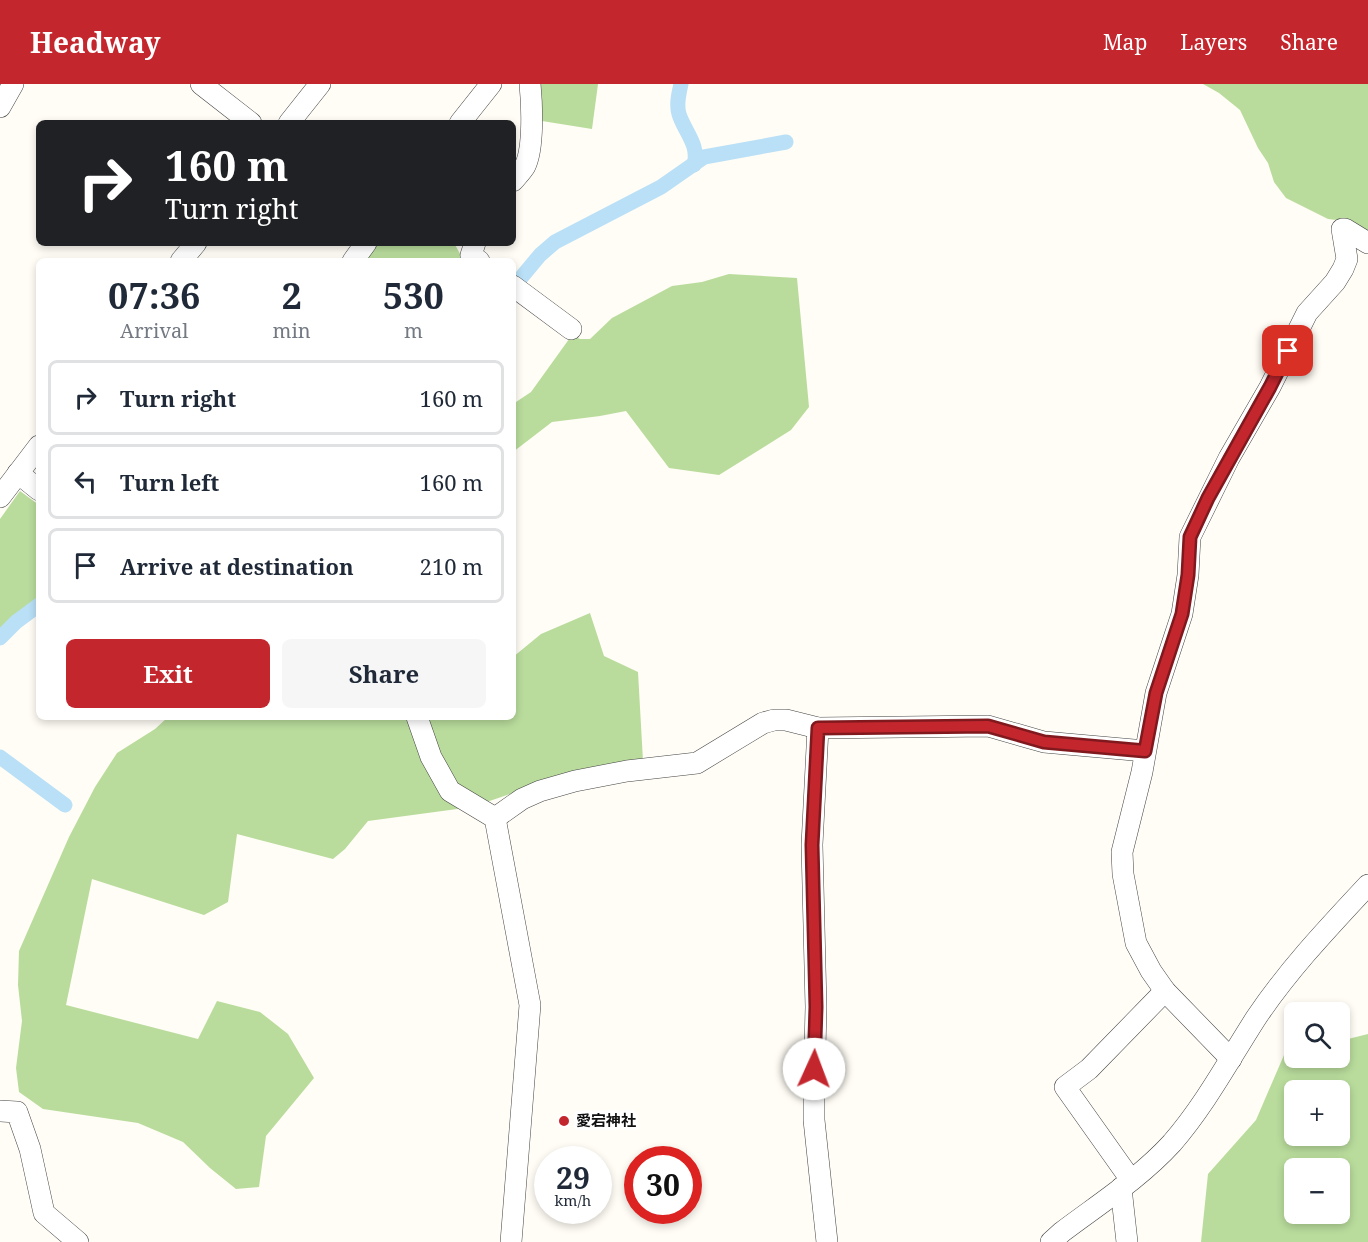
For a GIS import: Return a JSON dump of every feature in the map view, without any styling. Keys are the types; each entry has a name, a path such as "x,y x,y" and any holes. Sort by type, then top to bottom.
{"street":[{"path":"0,107 14,84"},
{"path":"201,84 247,120"},
{"path":"291,120 320,84"},
{"path":"462,120 491,84"},
{"path":"516,177 525,165 529,152 532,108 530,84"},
{"path":"1231,1059 1165,991 1136,943 1123,874 1122,852 1142,772 1156,693 1182,614 1188,575 1190,537 1229,458 1270,387 1307,313 1335,282 1343,269 1347,259 1342,229 1345,228 1368,243"},
{"path":"516,288 571,328"},
{"path":"0,497 36,450"},
{"path":"18,474 36,488"},
{"path":"418,720 431,757 450,791 495,819 530,1005 511,1242"},
{"path":"495,819 522,800 557,786 627,771 697,762 763,723 774,720 786,720 818,728 988,726 1044,742 1145,751"},
{"path":"818,728 812,845 816,1007 814,1110 827,1242"},
{"path":"1052,1242 1150,1165 1190,1120 1257,1017 1289,973 1323,932 1368,885"},
{"path":"1127,1242 1126,1184 1065,1087 1089,1070 1165,991"},
{"path":"0,1111 17,1112 30,1149 44,1213 78,1242"}],"green space":[{"path":"541,84 598,84 592,129 542,121"},
{"path":"1203,84 1368,84 1368,235 1345,221 1328,219 1286,198 1274,182 1268,163 1258,148 1240,110 1219,93"},
{"path":"376,246 456,246 462,258 366,258"},
{"path":"729,274 797,278 809,407 791,430 719,475 669,468 626,411 552,422 516,450 516,402 531,392 572,335 580,339 590,339 612,318 672,286 702,282"},
{"path":"20,491 36,503 36,602 10,620 0,631 0,519"},
{"path":"590,613 604,656 638,672 643,761 572,773 472,807 368,821 345,849 333,859 237,834 228,902 204,915 92,879 66,1005 198,1039 217,1001 260,1012 288,1034 314,1078 266,1136 259,1187 236,1189 183,1142 138,1123 43,1109 19,1092 16,1068 22,1021 18,985 19,951 69,837 95,787 117,753 155,729 165,720 516,720 516,655 541,634"},
{"path":"1368,1034 1368,1242 1201,1242 1208,1174 1256,1120 1284,1055 1284,1068 1350,1068 1350,1038"}],"waterway":[{"path":"681,84 678,110 695,151 694,165"},
{"path":"520,279 540,255 555,242 661,187 704,157 786,142"},
{"path":"0,638 36,607"},
{"path":"0,757 65,805"}],"place":[{"name":"愛宕神社","path":"564,1121"}],"route":[{"path":"814,1069 816,1007 812,845 818,728 988,726 1044,742 1145,751 1156,693 1182,614 1188,575 1190,537 1229,458 1288,351"}]}
